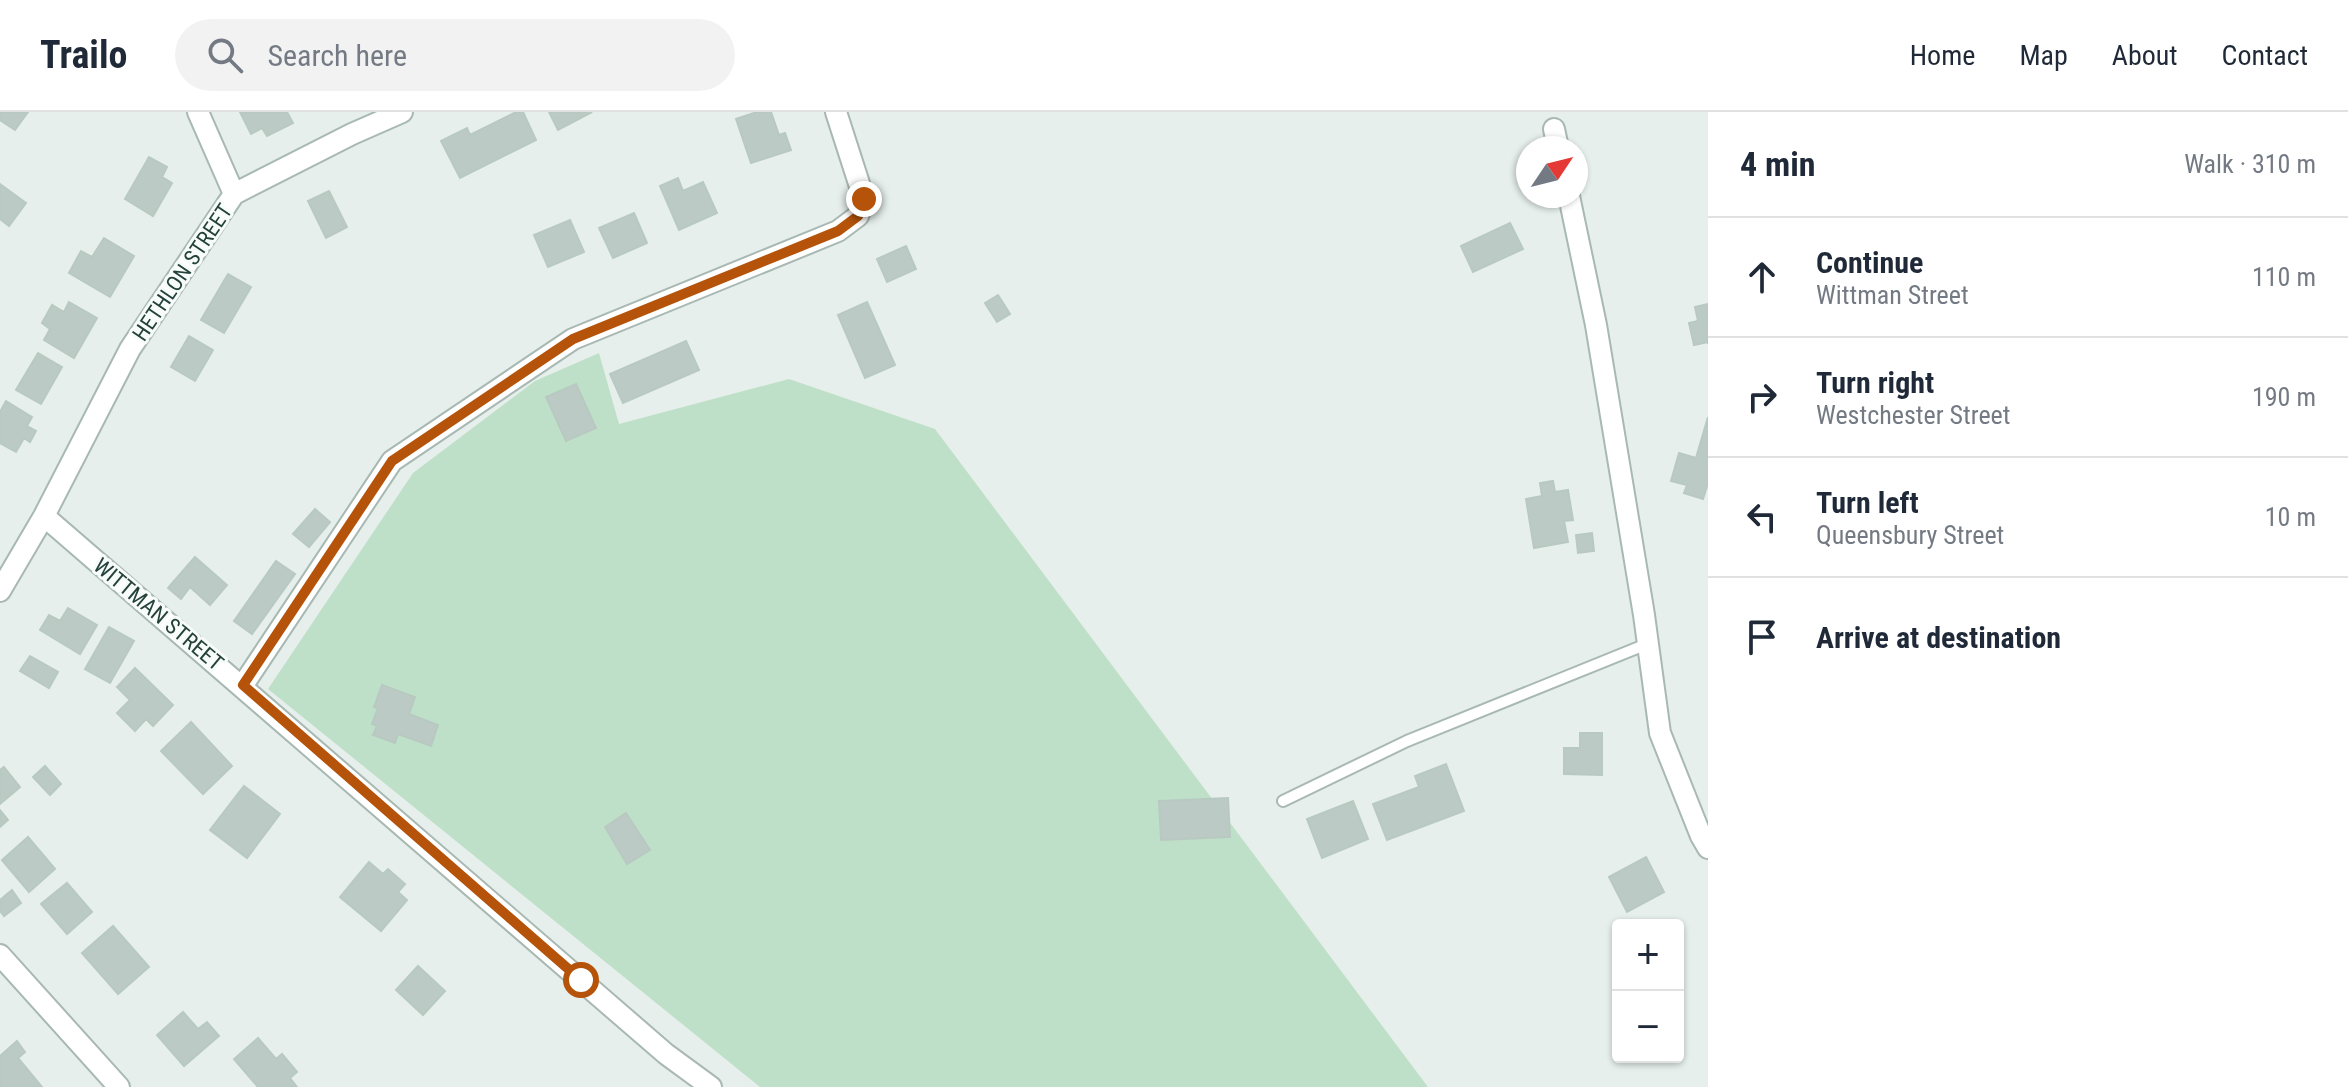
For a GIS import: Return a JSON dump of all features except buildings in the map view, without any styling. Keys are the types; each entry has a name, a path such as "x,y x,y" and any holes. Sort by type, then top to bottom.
{"street":[{"path":"198,112 234,194"},
{"name":"HETHLON STREET","path":"0,591 44,516 130,349 234,194 402,112"},
{"path":"243,685 392,461 573,339 838,231 858,216 864,199 836,112"},
{"path":"1572,208 1596,325 1660,733 1708,848"},
{"name":"WITTMAN STREET","path":"44,516 656,1045 711,1087"},
{"path":"0,955 119,1087"}],"lane":[{"path":"1283,801 1407,741 1647,644"}],"green space":[{"path":"599,353 619,424 789,379 935,429 1428,1087 760,1087 268,689 413,473 535,381"}],"route":[{"path":"581,980 243,685 392,461 573,339 838,231 858,216 864,199"}]}
